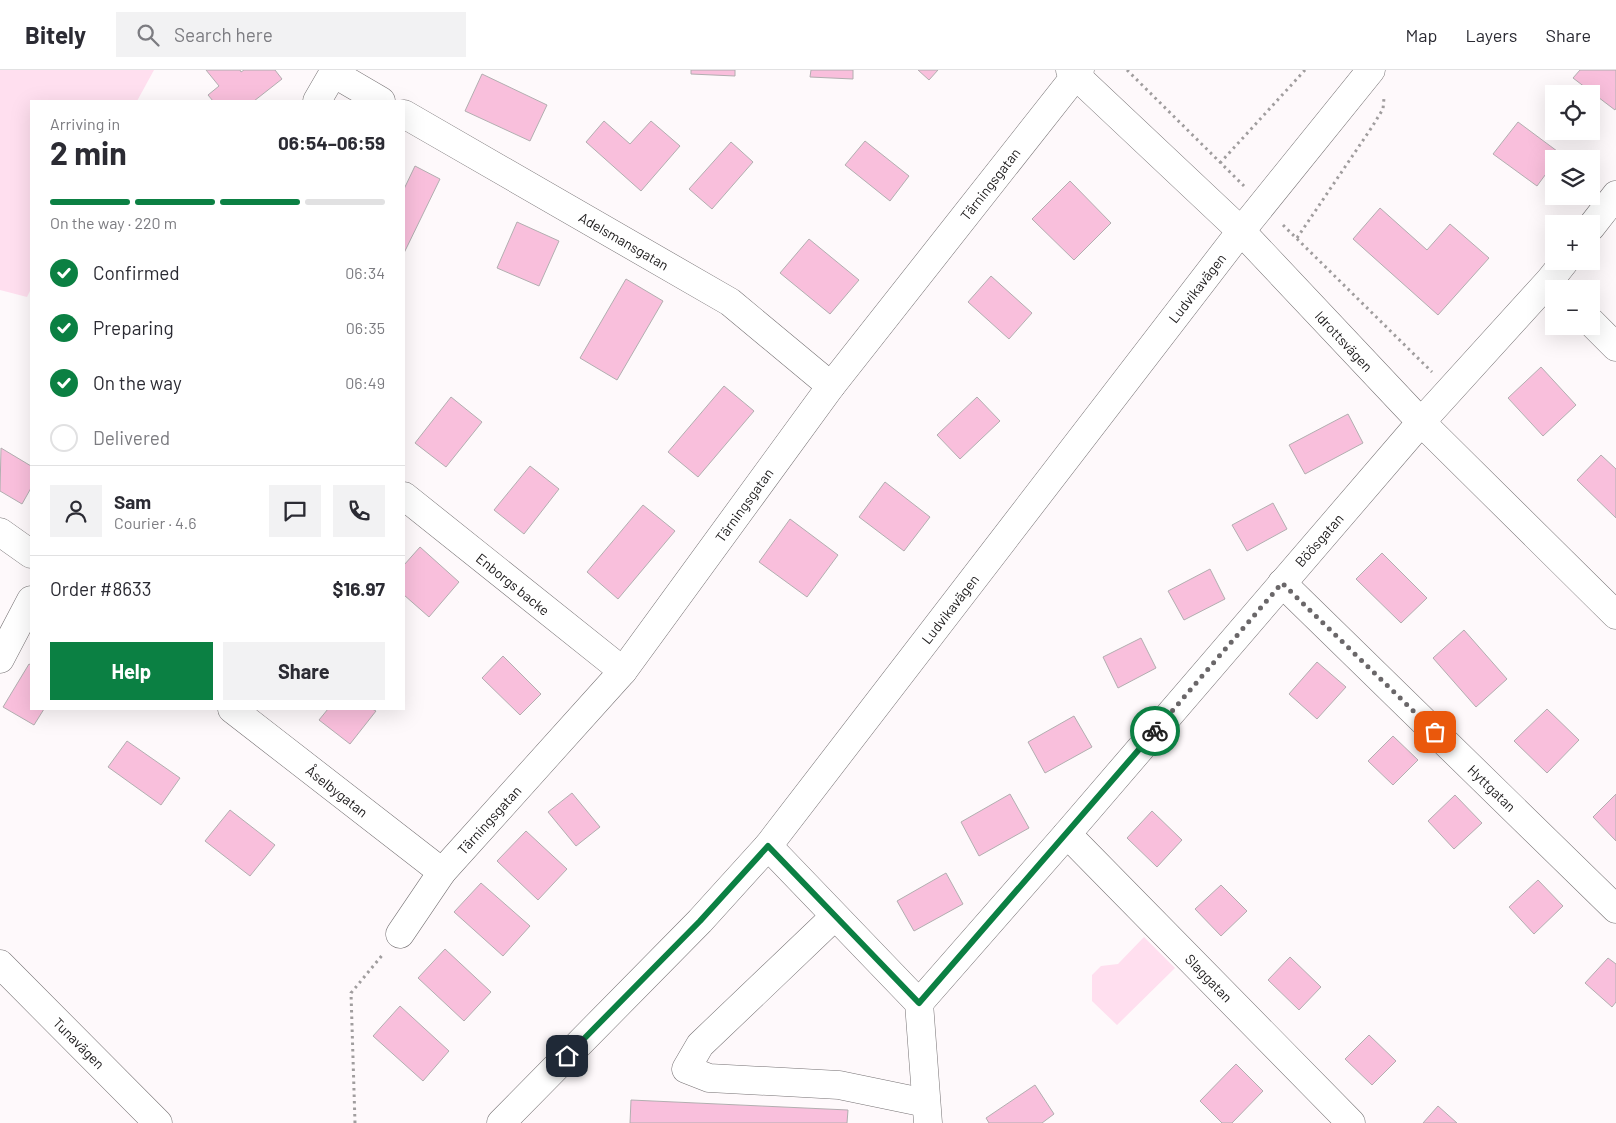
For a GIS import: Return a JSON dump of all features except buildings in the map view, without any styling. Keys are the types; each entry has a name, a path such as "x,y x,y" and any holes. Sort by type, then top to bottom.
{"street":[{"path":"318,100 334,72 379,100"},
{"name":"Idrottsvägen","path":"1075,72 1241,231 1421,422 1616,615"},
{"name":"Tärningsgatan","path":"400,934 442,872 622,671 831,386 1075,72"},
{"name":"Ludvikavägen","path":"501,1123 700,921 768,846 1241,231 1378,80"},
{"name":"Adelsmansgatan","path":"405,115 730,302 831,386"},
{"path":"1600,215 1616,195"},
{"name":"Böösgatan","path":"919,1003 1421,422 1558,277"},
{"path":"1600,331 1616,347"},
{"name":"Enborgs backe","path":"405,497 622,671"},
{"path":"0,532 30,553"},
{"name":"Hyttgatan","path":"1282,583 1616,909"},
{"path":"0,660 30,602"},
{"name":"Åselbygatan","path":"233,710 442,872"},
{"name":"Slaggatan","path":"1067,834 1351,1123"},
{"path":"768,846 834,917 919,1003 927,1113 840,1085 709,1078 686,1069 700,1045 834,917"},
{"name":"Tunavägen","path":"0,964 158,1123"}],"path":[{"path":"1127,70 1245,187"},
{"path":"1220,163 1305,70"},
{"path":"1297,238 1372,127 1382,109 1378,80"},
{"path":"1284,225 1451,390"},
{"path":"355,1123 350,993 400,934"}],"shaded area":[{"path":"0,70 154,70 138,100 30,100 30,291 27,297 0,290"},
{"path":"1144,937 1175,968 1117,1025 1092,1001 1092,975 1101,966 1118,964"}],"way so far":[{"path":"1155,731 1282,583 1435,732"}],"route":[{"path":"567,1056 700,921 768,846 834,917 919,1003 1155,731"}]}
